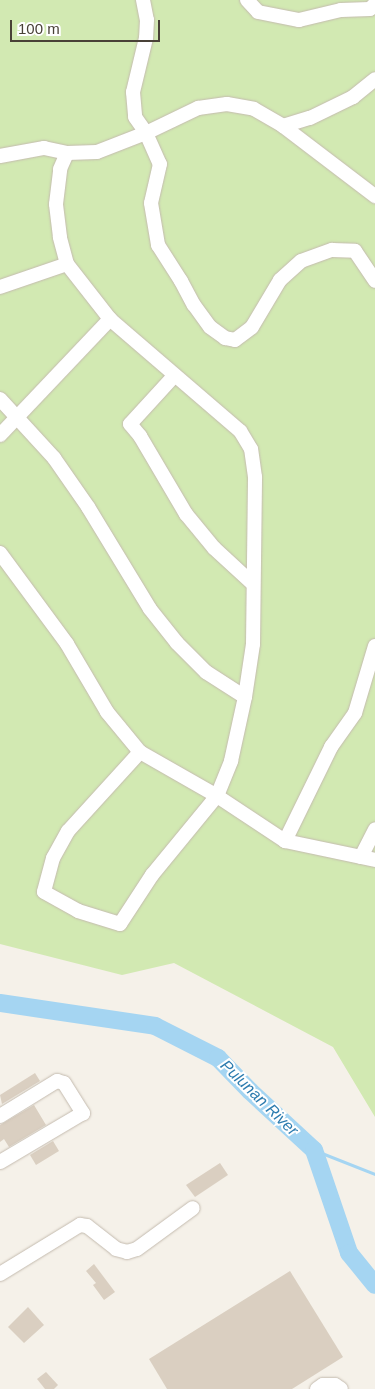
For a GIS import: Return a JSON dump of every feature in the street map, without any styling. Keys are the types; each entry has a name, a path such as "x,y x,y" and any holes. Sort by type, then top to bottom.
{"street":[{"path":"144,0 147,20 146,38 132,92 134,117 146,133 160,164 151,203 158,245 194,305 210,327 225,338 235,340 252,327 280,280 301,260 332,250 355,251 375,281"},
{"path":"247,0 258,12 299,20 341,10 370,9 375,4"},
{"path":"283,126 310,118 353,97 375,79"},
{"path":"0,156 44,148 67,153 97,152 146,133 198,108 227,104 254,109 283,126 375,196"},
{"path":"67,153 60,169 56,204 60,237 67,264 110,320 240,431 251,449 254,477 253,644 245,697 231,761 218,796 152,875 120,924 78,911 44,892 53,858 68,832 140,752"},
{"path":"0,287 67,264"},
{"path":"0,435 19,418 110,320"},
{"path":"174,376 130,424 140,436 186,514 214,548 253,584"},
{"path":"0,400 19,418 60,466 88,507 150,609 177,643 206,672 245,697"},
{"path":"0,553 67,644 108,712 140,752 218,796 285,841 375,860"},
{"path":"285,841 330,747 355,713 375,646"},
{"path":"361,858 375,829"},
{"path":"0,1116 57,1081 64,1083 83,1114 0,1162"},
{"path":"0,1274 80,1225 86,1226 116,1249 127,1252 137,1249 193,1208"},
{"path":"317,1389 323,1385 335,1385 341,1389"}],"green space":[{"path":"0,0 375,0 375,1117 333,1047 174,963 122,975 0,944"}],"building":[{"path":"35,1073 40,1081 2,1104 0,1095"},
{"path":"34,1105 46,1125 9,1147 4,1139 0,1142 0,1125"},
{"path":"53,1141 59,1151 36,1165 30,1155"},
{"path":"220,1163 228,1175 195,1197 186,1185"},
{"path":"94,1264 115,1292 104,1300 93,1285 96,1283 86,1271"},
{"path":"290,1271 343,1357 292,1389 167,1389 149,1359"},
{"path":"28,1307 44,1325 24,1343 8,1327"},
{"path":"46,1372 58,1385 54,1389 45,1389 37,1379"}],"waterway":[{"name":"Pulunan River","path":"0,1003 155,1026 218,1058 250,1091 314,1150 349,1253 375,1285"},
{"path":"314,1150 375,1174"}]}
